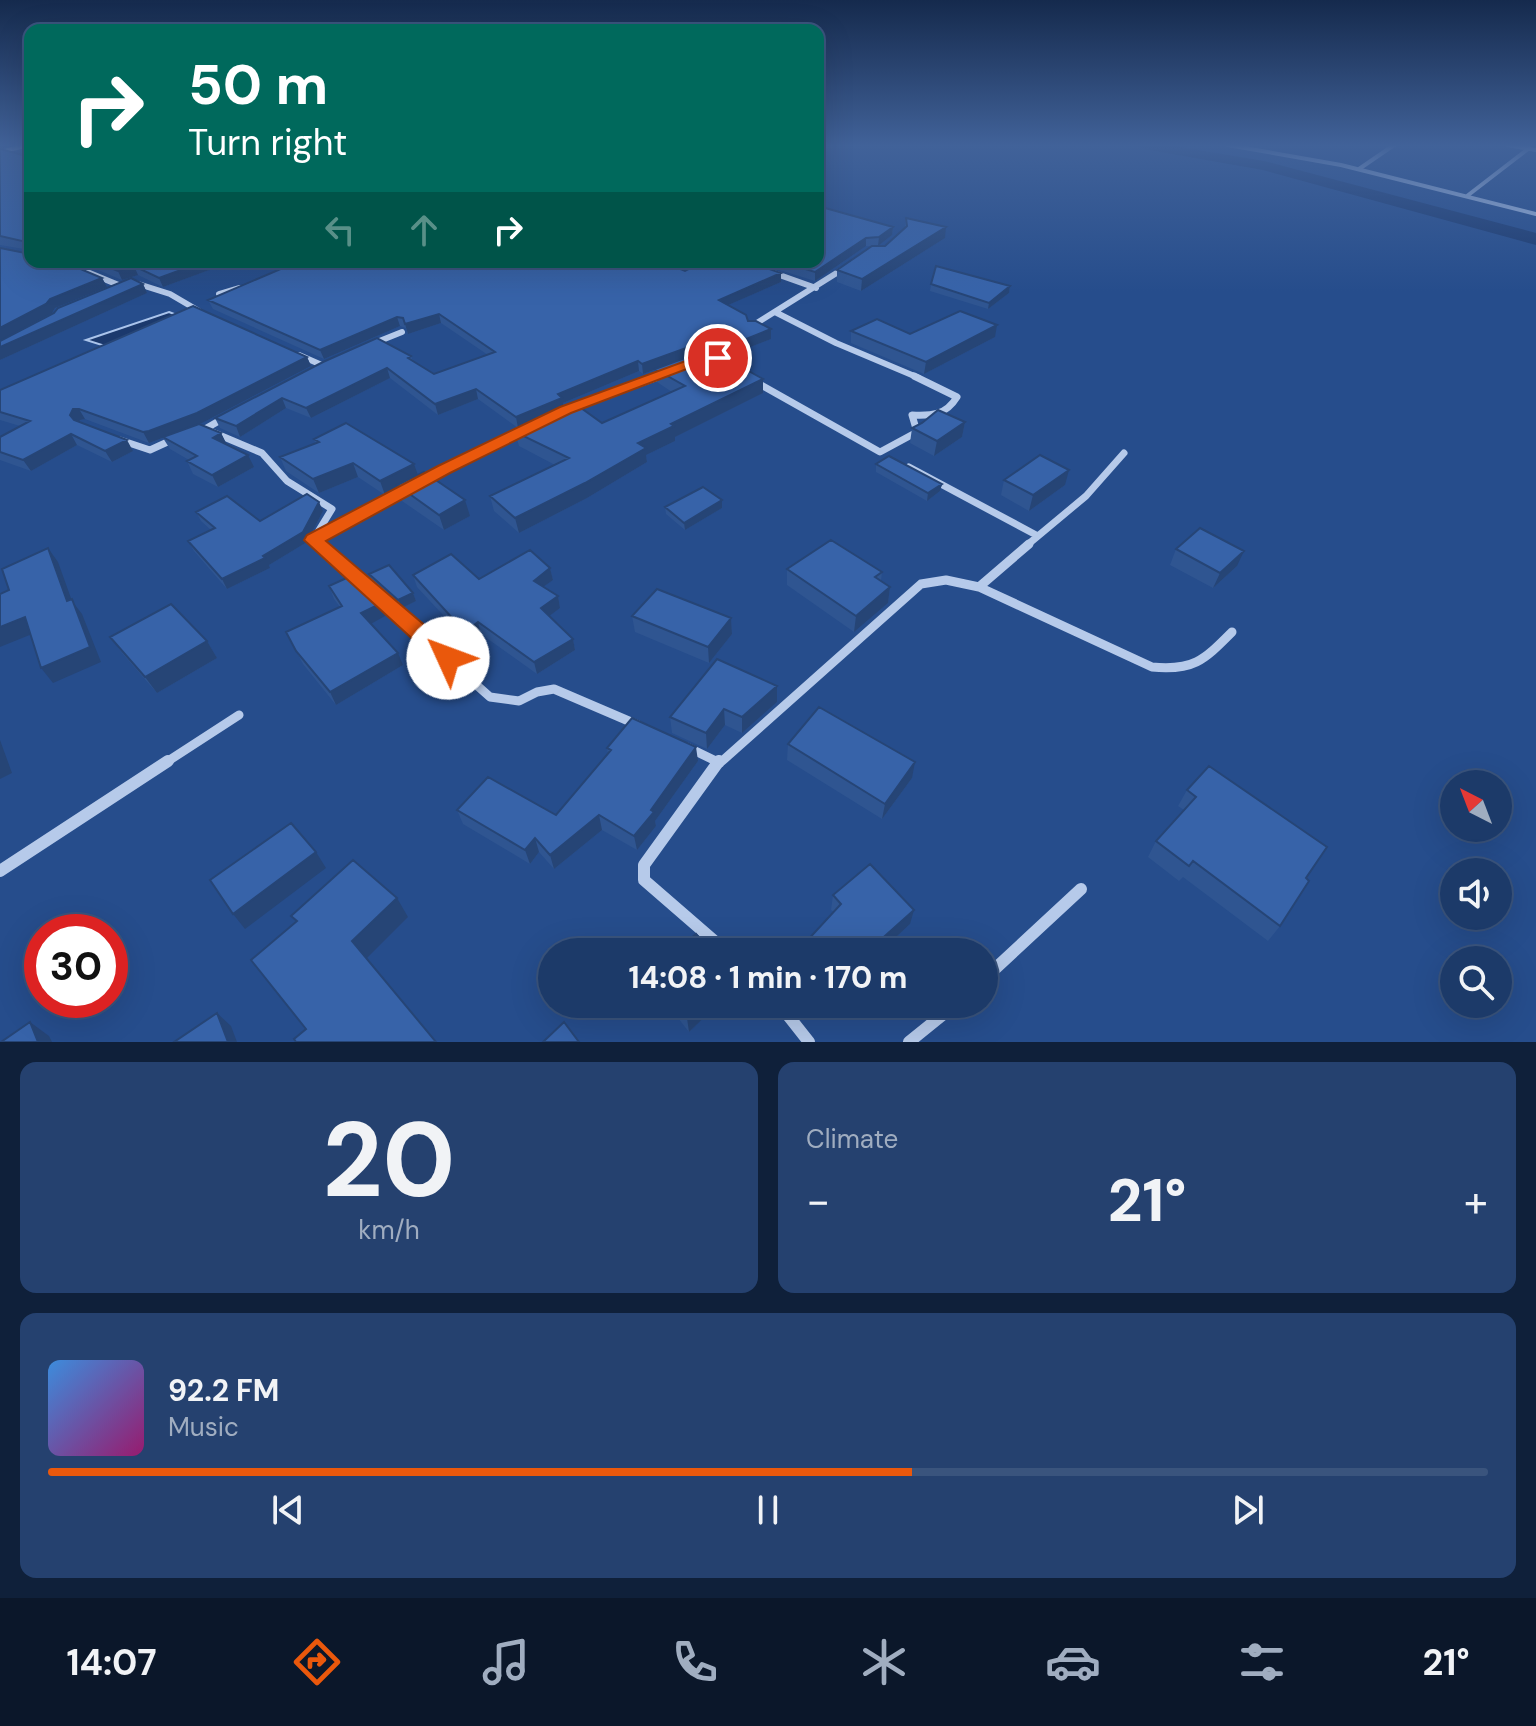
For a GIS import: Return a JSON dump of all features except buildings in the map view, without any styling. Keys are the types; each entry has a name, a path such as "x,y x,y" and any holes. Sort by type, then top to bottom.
{"street":[{"path":"1458,194 1536,214"},
{"path":"752,326 816,288 849,264"},
{"path":"78,268 121,286"},
{"path":"763,269 816,288"},
{"path":"107,292 136,281 170,294 214,318"},
{"path":"219,294 247,285"},
{"path":"775,312 836,343 948,390 957,397 951,407 938,416 912,415 917,432 880,452"},
{"path":"358,350 402,332"},
{"path":"296,354 324,366"},
{"path":"311,374 335,361"},
{"path":"566,410 675,370"},
{"path":"744,375 893,458"},
{"path":"194,433 232,414"},
{"path":"313,540 532,426"},
{"path":"205,429 262,453 287,481 332,509 313,540"},
{"path":"115,438 150,450 182,436"},
{"path":"979,587 1086,496 1124,453"},
{"path":"905,465 1038,536"},
{"path":"313,540 490,697 519,701 537,692 554,689 650,730"},
{"path":"711,938 644,880 644,865 721,762 921,584 946,580 979,587 1152,667 1175,670 1198,665 1232,632"},
{"path":"0,871 239,715"},
{"path":"679,743 721,762"},
{"path":"998,966 1081,889"},
{"path":"790,1018 809,1042"},
{"path":"909,1042 939,1018"}],"water":[{"path":"169,312 187,319 105,346 86,340"}],"waterway":[{"path":"1367,194 1536,239"}],"route":[{"path":"448,658 313,540 444,469 566,410 700,359 710,356 718,358"}]}
